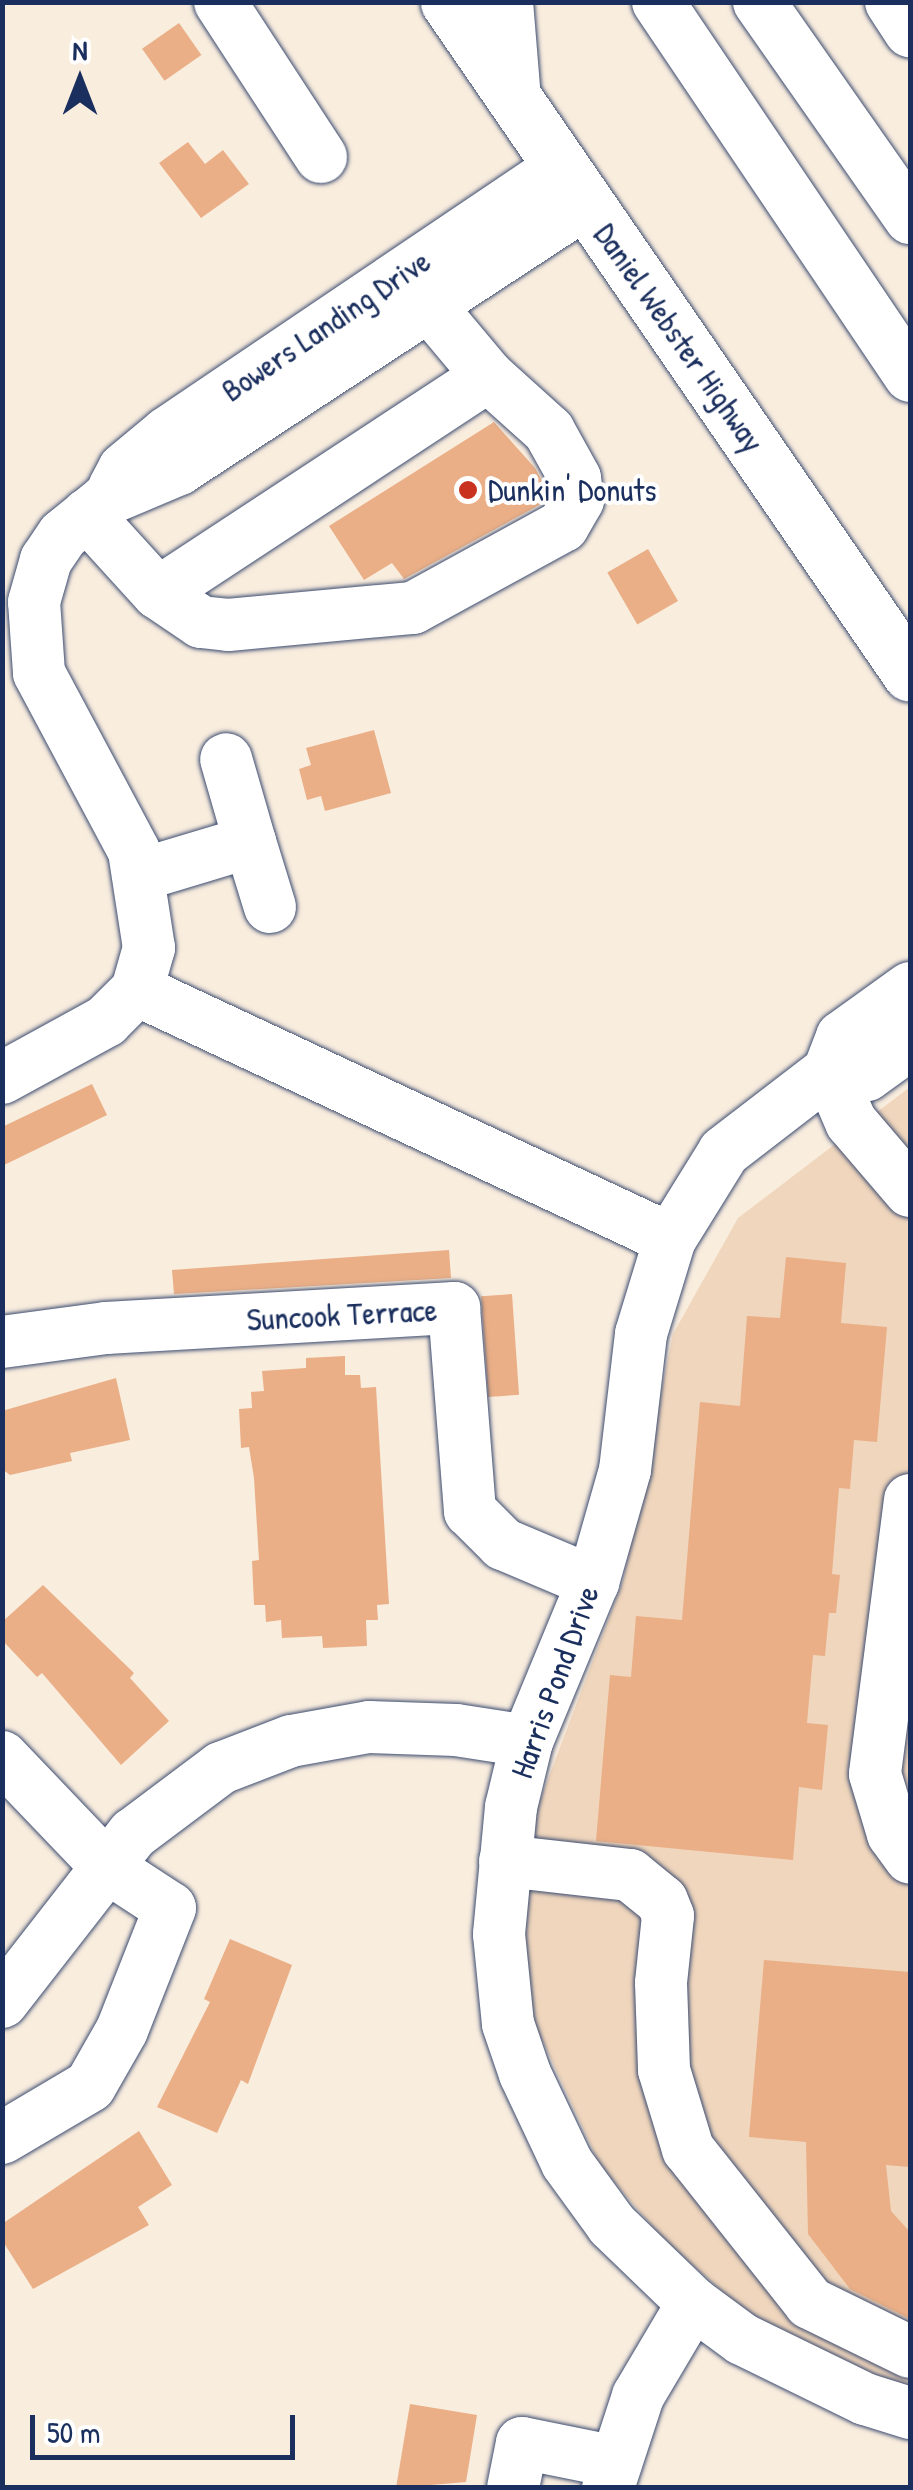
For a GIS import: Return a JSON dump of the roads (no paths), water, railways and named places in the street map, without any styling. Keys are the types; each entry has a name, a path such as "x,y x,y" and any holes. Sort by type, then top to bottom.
{"main road":[{"name":"Daniel Webster Highway","path":"448,2 910,674"}],"street":[{"path":"220,2 321,157"},
{"path":"507,2 515,99"},
{"path":"658,2 902,344"},
{"path":"759,2 910,218"},
{"path":"891,2 910,31"},
{"name":"Bowers Landing Drive","path":"97,508 179,469 432,308 574,185"},
{"name":"Bowers Landing Drive","path":"137,990 149,948 140,874 98,778 54,708 34,638 34,602 46,560 97,508 124,469 167,433 574,185"},
{"path":"97,508 158,593 201,622 228,625 413,608 563,526 578,500 575,478 549,430 488,376 432,308"},
{"path":"158,593 488,376"},
{"path":"226,760 270,908"},
{"path":"140,874 250,842"},
{"name":"Harris Pond Drive","path":"910,988 842,1037 829,1071 724,1152 670,1239 648,1294 625,1470 593,1582 527,1741 504,1861 502,1976 508,2024 531,2088 567,2163 612,2225 693,2304 777,2359 910,2413"},
{"path":"2,1078 106,1021 137,990 670,1239"},
{"path":"829,1071 867,1075 910,1044"},
{"path":"829,1071 852,1122 910,1192"},
{"name":"Suncook Terrace","path":"2,1342 106,1328 454,1308 470,1511 503,1544 593,1582"},
{"path":"910,1500 897,1568 875,1774 893,1834 910,1857"},
{"path":"2,2002 132,1834 190,1786 291,1741 369,1727 412,1727 527,1741"},
{"path":"2,1757 107,1867 170,1908 122,2030 90,2086 2,2138"},
{"path":"504,1861 630,1875 662,1901 668,1916 661,2029 674,2112 703,2175 810,2304 910,2352"},
{"path":"514,2488 522,2443 612,2475 638,2396 693,2304"},
{"path":"777,2359 810,2304"}],"place":[{"name":"Dunkin' Donuts","path":"468,490"}]}
